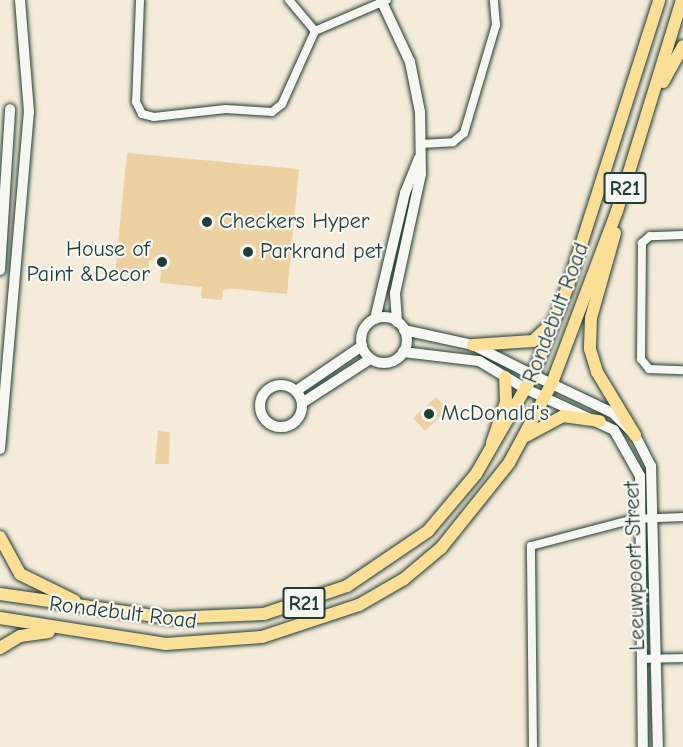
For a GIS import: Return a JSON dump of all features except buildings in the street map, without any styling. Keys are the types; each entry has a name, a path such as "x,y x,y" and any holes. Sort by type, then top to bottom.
{"main road":[{"name":"Rondebult Road","path":"0,594 201,620 264,614 320,598 374,570 428,531 491,450 533,375 554,321 658,0"},
{"name":"Rondebult Road","path":"0,618 90,634 166,644 233,642 296,630 359,605 404,579 441,548 489,492 525,436 546,397 617,211 682,0"},
{"path":"643,129 683,46"},
{"path":"617,211 611,256 591,318 590,350 597,372 635,435"},
{"path":"473,345 533,341 554,321"},
{"path":"491,450 506,402 505,376"},
{"path":"525,436 563,416 600,420"},
{"path":"0,537 20,574 90,607"},
{"path":"0,648 34,632 90,634"}],"street":[{"path":"0,449 22,218 29,112 21,0"},
{"path":"140,0 135,94 138,109 146,116 226,109 272,112 282,104 315,31 384,1 410,62 420,112 420,158 417,198 395,293 403,352 389,363 370,359 302,403"},
{"path":"290,0 315,31"},
{"path":"420,144 453,142 464,133 498,16 494,0"},
{"path":"0,270 10,109"},
{"path":"370,359 362,346 363,331 375,319 405,193 420,158"},
{"path":"3,240 22,218"},
{"path":"683,235 650,236 642,243 641,359 649,369 683,370"},
{"path":"375,319 400,326"},
{"name":"Leeuwpoort Street","path":"400,326 473,345 602,406 635,435 651,466 642,659 643,747"},
{"path":"296,391 362,346"},
{"name":"Leeuwpoort Street","path":"403,352 466,358 505,376 526,389 600,420 619,435 635,461 650,518 657,659 657,747"},
{"path":"283,385 296,391 302,403 300,417 289,426 275,427 264,419 260,405 269,389 283,385"},
{"path":"532,747 531,546 650,518 683,517"},
{"path":"642,659 683,658"}],"place":[{"name":"Checkers Hyper","path":"207,222"},
{"name":"Parkrand pet","path":"248,252"},
{"name":"House of Paint &Decor","path":"162,262"},
{"name":"McDonald's","path":"429,414"}]}
